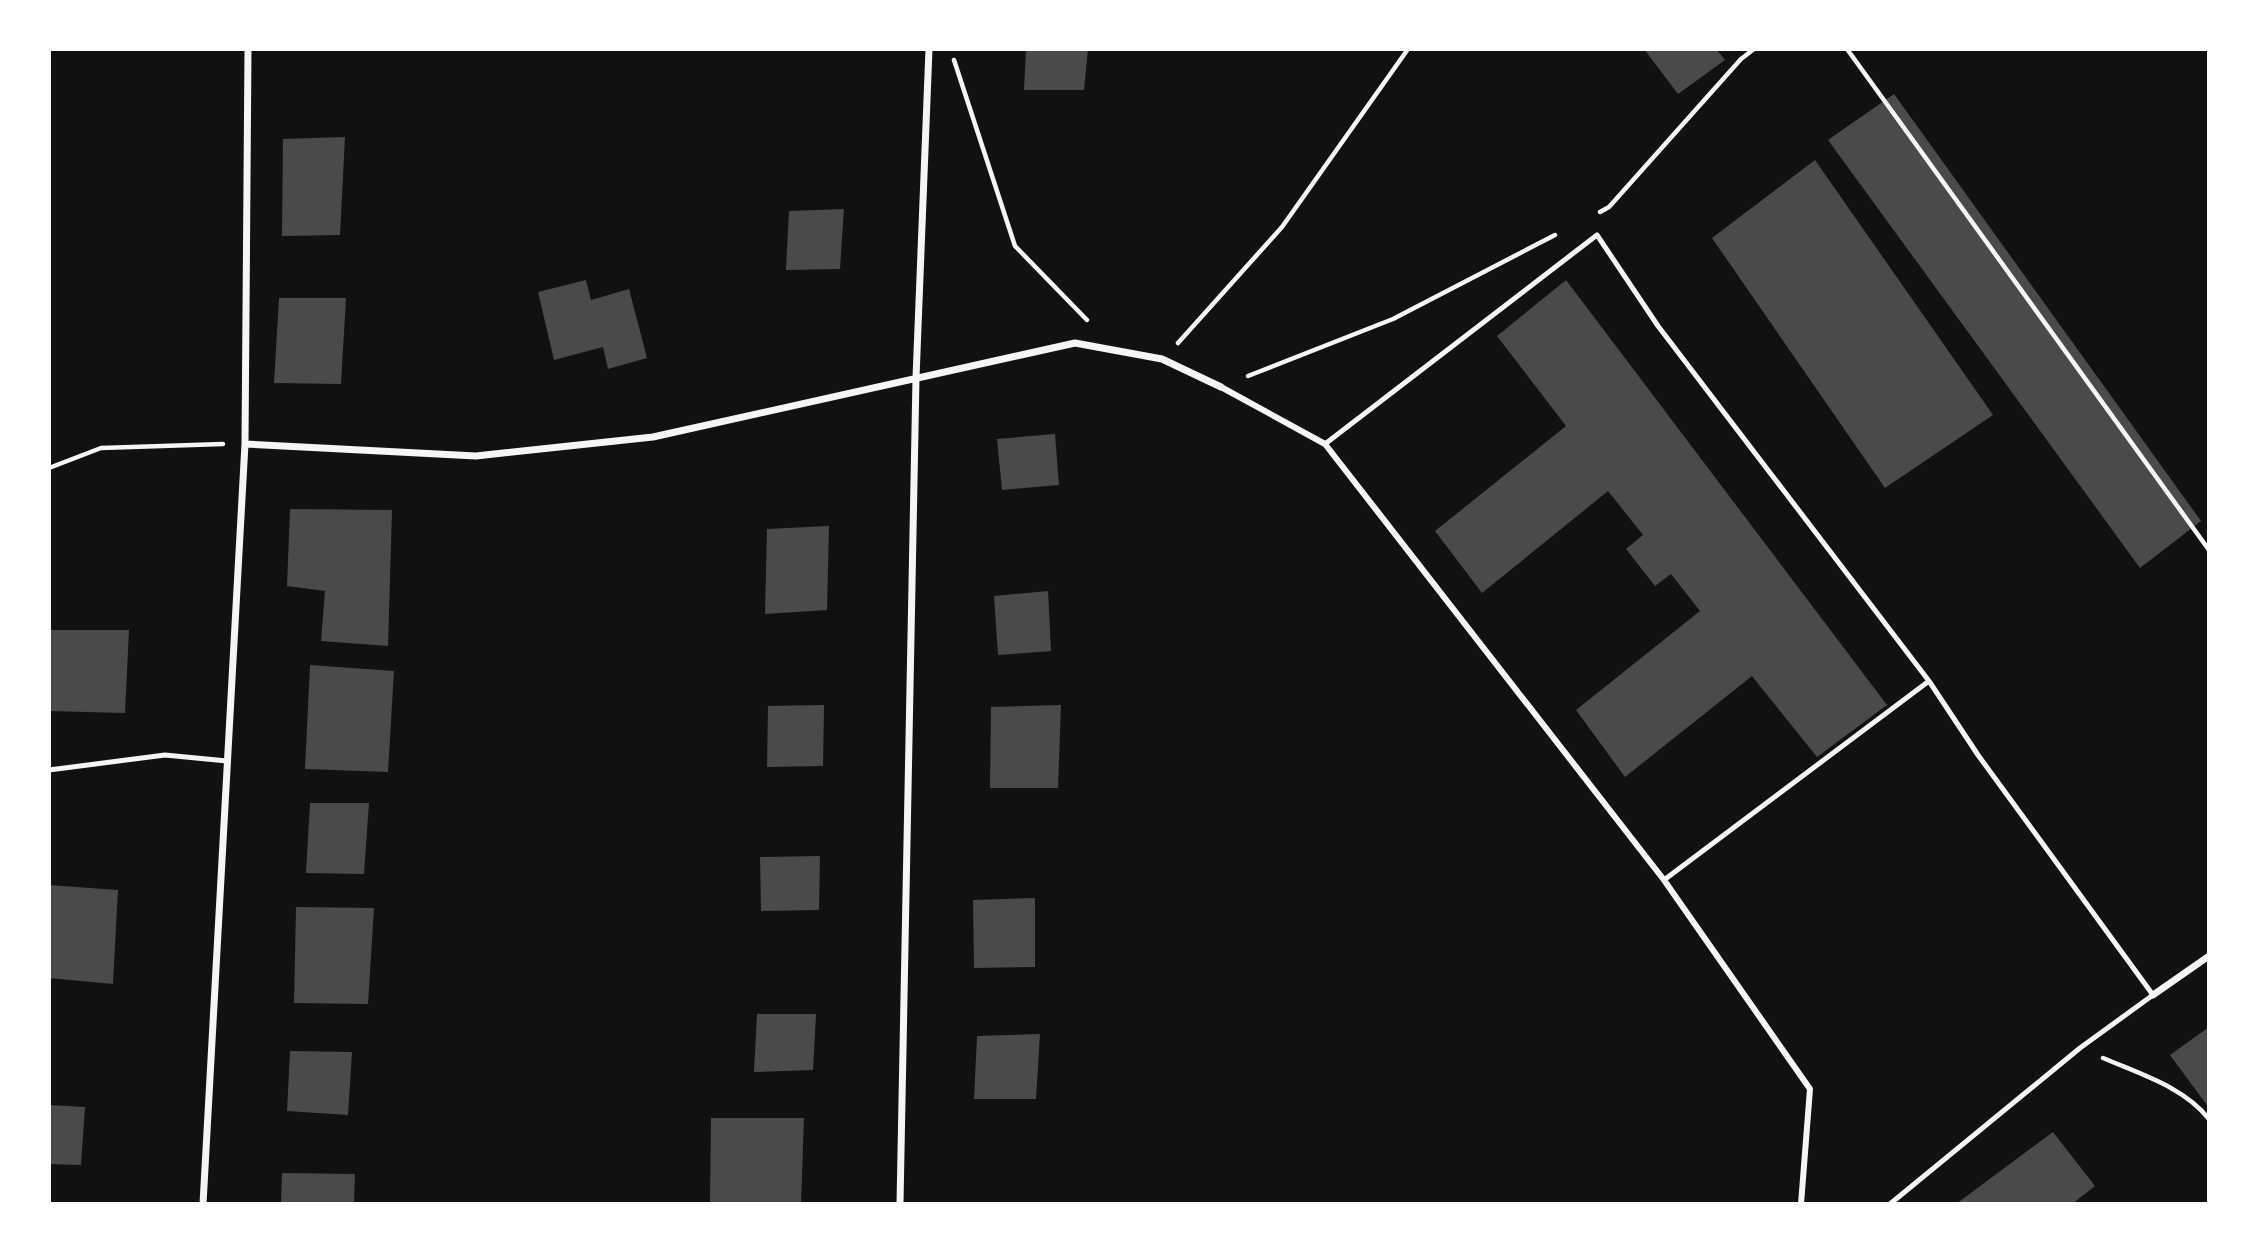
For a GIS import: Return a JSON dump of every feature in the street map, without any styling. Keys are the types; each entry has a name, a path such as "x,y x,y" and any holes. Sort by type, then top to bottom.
{"street":[{"path":"203,1204 245,444 248,49"},
{"path":"900,1204 916,378 929,49"},
{"path":"245,444 476,456 653,437 1075,343 1162,359 1221,387 1325,444 1664,880 1810,1089 1801,1204"},
{"path":"2153,995 2209,956"}],"lane":[{"path":"1325,444 1597,235 1658,327 1928,681 1978,755 2153,995 2080,1048 1891,1204"},
{"path":"1664,880 1928,681"},
{"path":"49,770 165,755 227,761"}],"path":[{"path":"951,49 1015,246 1117,351"},
{"path":"1162,359 1282,227 1408,49"},
{"path":"1597,213 1609,207 1741,59 1754,49"},
{"path":"1846,49 2209,550"},
{"path":"1221,387 1393,319 1561,232"},
{"path":"49,468 102,448 245,444"},
{"path":"2080,1048 2166,1085 2198,1105 2209,1119"}],"building":[{"path":"1026,49 1088,49 1084,90 1024,90"},
{"path":"1644,49 1716,49 1725,60 1678,94"},
{"path":"1894,94 2201,521 2140,568 1828,140"},
{"path":"345,137 340,235 282,236 283,139"},
{"path":"1815,160 1993,415 1885,488 1712,238"},
{"path":"844,209 840,269 786,270 789,211"},
{"path":"586,280 591,300 629,289 647,358 608,369 603,347 554,360 538,292"},
{"path":"1566,280 1887,705 1817,757 1752,676 1625,777 1576,710 1700,611 1671,574 1655,586 1626,549 1643,535 1608,491 1482,593 1435,531 1566,426 1497,336"},
{"path":"279,298 346,298 341,384 274,383"},
{"path":"1055,434 1059,485 1002,490 997,439"},
{"path":"290,509 392,510 388,646 321,641 325,591 287,586"},
{"path":"829,526 827,610 765,614 767,529"},
{"path":"1048,591 1051,651 998,655 994,596"},
{"path":"49,630 129,630 125,713 49,711"},
{"path":"310,665 394,671 388,772 305,769"},
{"path":"824,705 823,766 767,767 768,706"},
{"path":"1061,705 1058,788 990,788 991,707"},
{"path":"310,803 369,803 364,874 306,873"},
{"path":"820,856 819,910 761,911 760,857"},
{"path":"49,885 118,890 113,984 49,978"},
{"path":"1035,898 1035,967 974,968 973,900"},
{"path":"296,907 374,908 368,1004 294,1003"},
{"path":"757,1014 816,1014 813,1070 754,1072"},
{"path":"2209,1027 2209,1108 2170,1055"},
{"path":"1040,1034 1036,1099 974,1099 977,1036"},
{"path":"290,1051 352,1052 348,1115 287,1111"},
{"path":"49,1105 85,1107 81,1165 49,1164"},
{"path":"711,1118 804,1118 801,1204 710,1204"},
{"path":"2053,1132 2095,1186 2072,1204 1956,1204"},
{"path":"282,1173 355,1174 354,1204 281,1204"}]}
